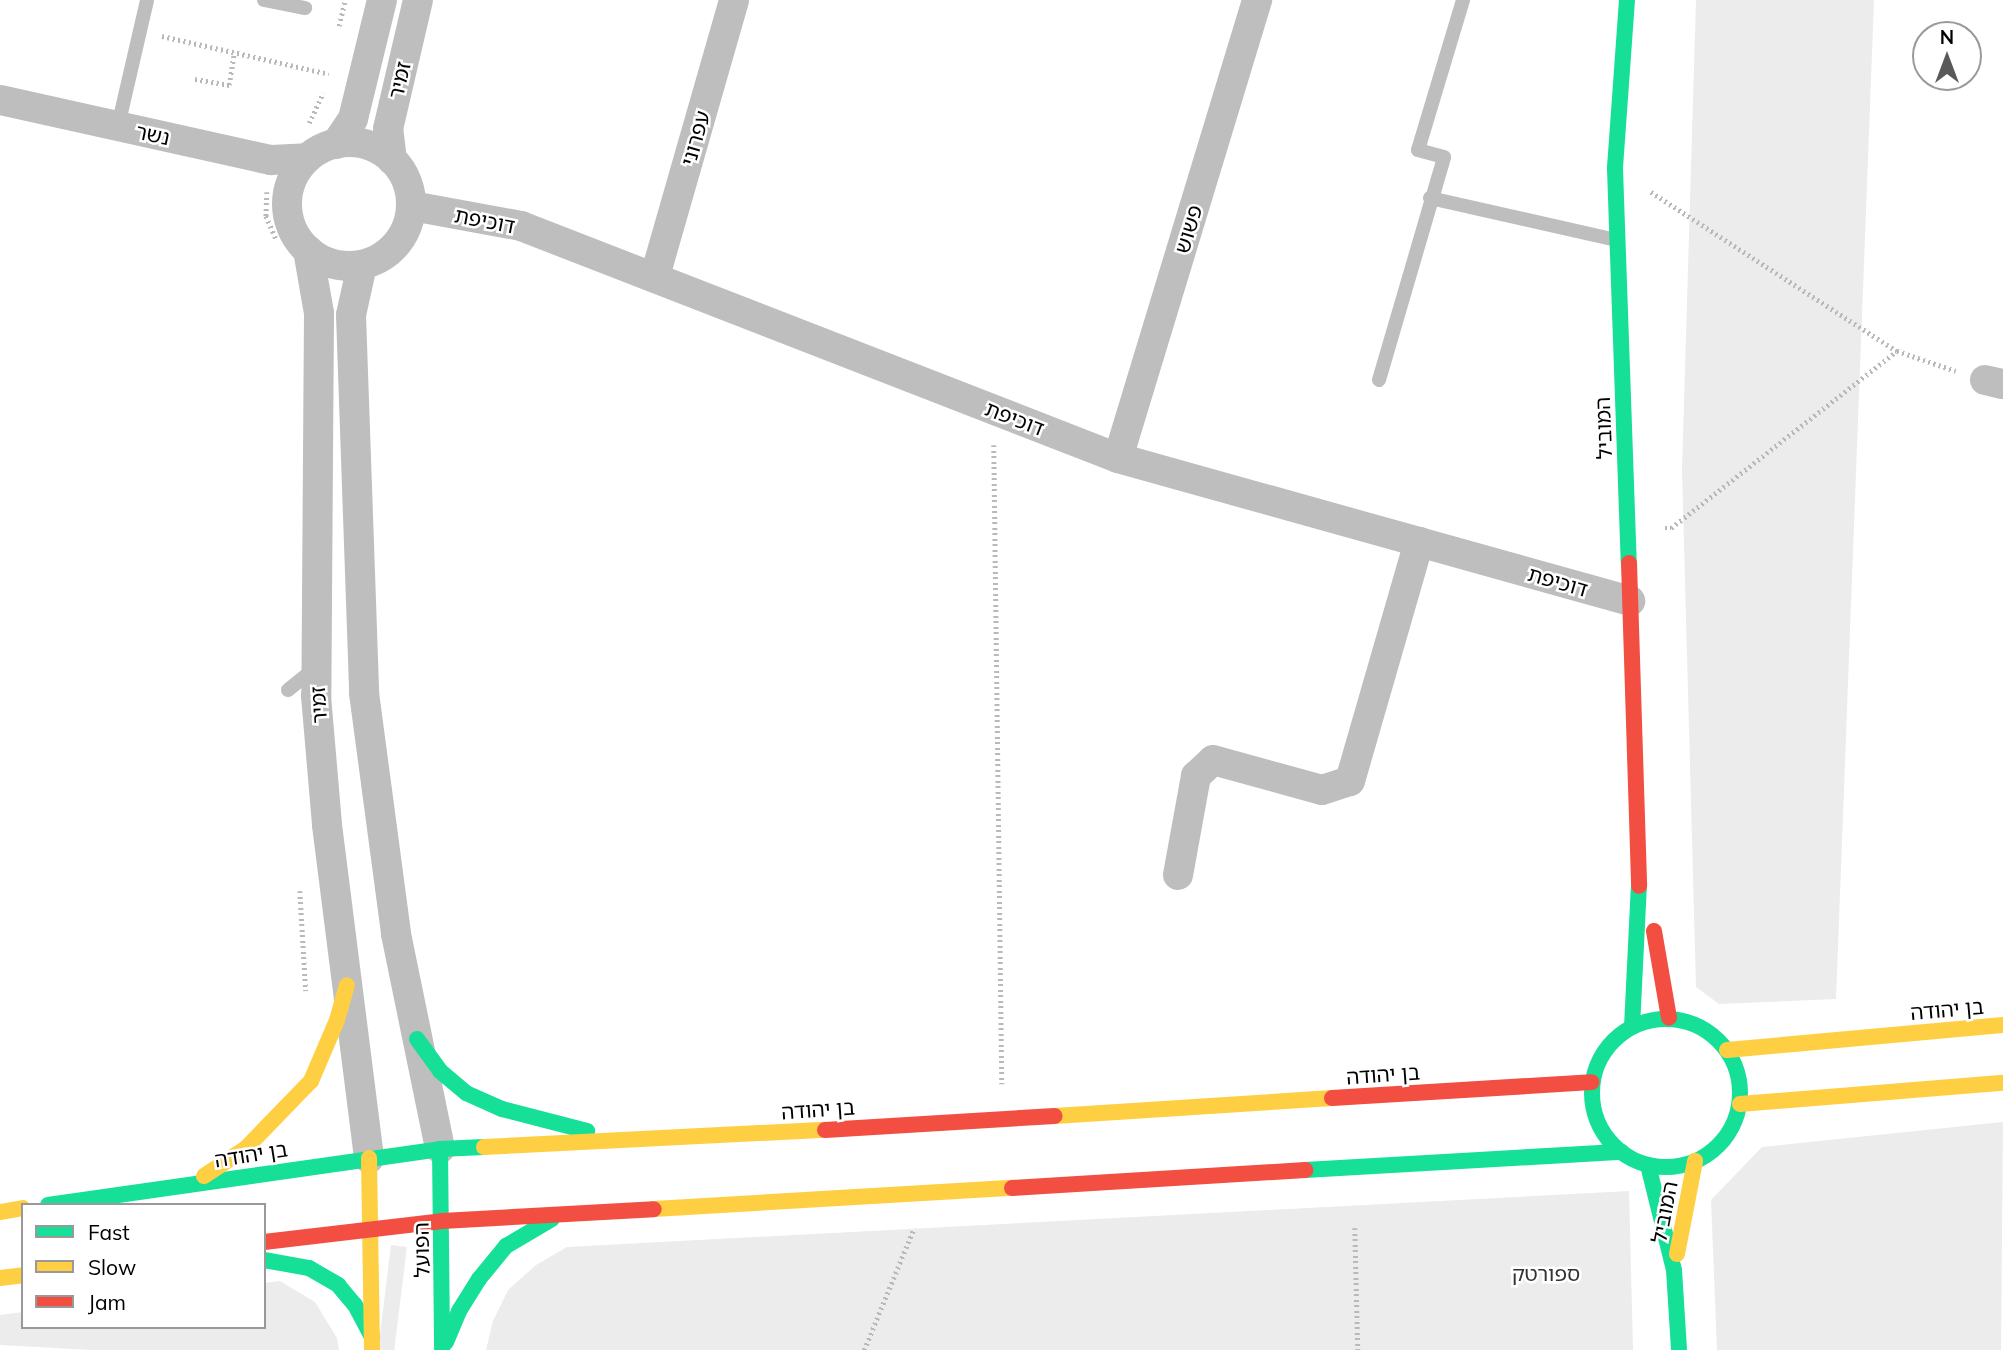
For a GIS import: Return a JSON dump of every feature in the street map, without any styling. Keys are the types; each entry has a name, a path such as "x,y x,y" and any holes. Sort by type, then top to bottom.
{"street":[{"name":"זמיר","path":"336,144 353,119 382,0"},
{"name":"זמיר","path":"393,160 388,130 418,0"},
{"name":"עפרוני","path":"655,276 734,0"},
{"name":"פשוש","path":"1118,458 1257,0"},
{"name":"המוביל","path":"1628,0 1615,169 1640,855 1632,1027"},
{"name":"נשר","path":"0,100 271,160 307,158"},
{"name":"נשר","path":"0,120 267,180 288,203"},
{"path":"336,144 366,144 393,160 409,185 412,206 407,226 397,244 381,257 362,265 333,263 308,250 295,234 288,215 295,174 307,158 336,144"},
{"name":"דוכיפת","path":"412,206 521,226 1118,458 1630,601"},
{"name":"זמיר","path":"308,250 319,313 316,667 327,825 369,1158"},
{"path":"362,265 351,315 364,693 396,934 440,1149"},
{"path":"1178,875 1196,776 1213,760 1322,790 1350,781 1419,542"},
{"name":"המוביל","path":"1640,855 1669,1018"},
{"path":"185,1185 245,1149 311,1081 337,1020 347,985"},
{"path":"1669,1018 1692,1023 1712,1033 1727,1050 1741,1085 1740,1104 1732,1128 1716,1148 1695,1161 1672,1167 1648,1165 1621,1152 1607,1138 1597,1121 1592,1102 1592,1082 1599,1060 1613,1041 1632,1027 1669,1018"},
{"name":"בן יהודה","path":"1727,1050 2003,1025"},
{"path":"417,1039 440,1070 466,1093 502,1110 569,1128 641,1142"},
{"name":"בן יהודה","path":"62,1203 440,1149 641,1142 1592,1082"},
{"path":"1740,1104 2003,1083"},
{"name":"הפועל","path":"440,1149 442,1350"},
{"path":"266,1242 442,1221 1621,1152"},
{"path":"369,1158 372,1344"},
{"name":"המוביל","path":"1674,1270 1695,1161"},
{"name":"המוביל","path":"1648,1165 1674,1270 1679,1350"},
{"path":"0,1212 21,1208"},
{"path":"442,1350 459,1311 479,1279 506,1247 558,1215"},
{"path":"266,1261 309,1268 338,1285 355,1305 372,1344"},
{"path":"0,1278 21,1275"}],"lane":[{"path":"118,126 146,0"},
{"path":"264,0 305,8"},
{"path":"1379,380 1444,156 1418,150 1462,0"},
{"path":"1430,198 1617,240"},
{"path":"288,690 316,667"}],"path":[{"path":"139,30 329,74"},
{"path":"195,79 229,85 234,52"},
{"path":"1615,169 1897,351 1994,382"},
{"path":"1627,527 1671,527 1897,351"},
{"path":"994,409 1002,1119"},
{"path":"863,1350 918,1219"},
{"path":"1355,1228 1358,1350"}],"green space":[{"path":"1696,0 1874,0 1836,999 1719,1004 1696,987 1682,470"},
{"path":"2003,1122 2001,1350 1717,1350 1711,1200 1762,1147"},
{"name":"ספורטק","path":"1629,1191 1633,1350 486,1350 493,1321 508,1290 536,1265 567,1247"},
{"path":"391,1245 407,1247 394,1350 378,1349"},
{"path":"280,1281 315,1302 337,1338 339,1350 92,1350 0,1345 0,1315 21,1312 21,1329 266,1329 266,1283"}],"traffic: fast":[{"path":"1627,0 1615,169 1629,563"},
{"path":"1632,1027 1639,886"},
{"path":"1666,1019 1694,1024 1718,1041 1735,1065 1740,1093 1735,1121 1718,1145 1694,1162 1666,1167 1638,1162 1614,1145 1597,1121 1592,1093 1597,1065 1614,1041 1638,1024 1666,1019"},
{"path":"417,1039 440,1071 466,1093 502,1109 587,1131"},
{"path":"62,1203 440,1149 484,1147"},
{"path":"440,1149 442,1350"},
{"path":"1305,1170 1621,1152"},
{"path":"1648,1165 1674,1270 1679,1350"},
{"path":"446,1342 459,1311 479,1279 506,1246 552,1219"},
{"path":"266,1260 309,1268 338,1285 355,1305 372,1337"}],"traffic: slow":[{"path":"204,1176 245,1149 311,1081 337,1020 347,985"},
{"path":"1727,1050 2003,1025"},
{"path":"1740,1104 2003,1083"},
{"path":"1055,1116 1332,1098"},
{"path":"484,1147 825,1130"},
{"path":"369,1158 372,1350"},
{"path":"1677,1254 1695,1161"},
{"path":"654,1209 1012,1188"},
{"path":"0,1212 21,1208"},
{"path":"0,1278 21,1275"}],"traffic: jam":[{"path":"1629,563 1639,886"},
{"path":"1654,931 1669,1018"},
{"path":"1332,1098 1592,1082"},
{"path":"825,1130 1055,1116"},
{"path":"1012,1188 1305,1170"},
{"path":"266,1242 442,1221 654,1209"}]}
